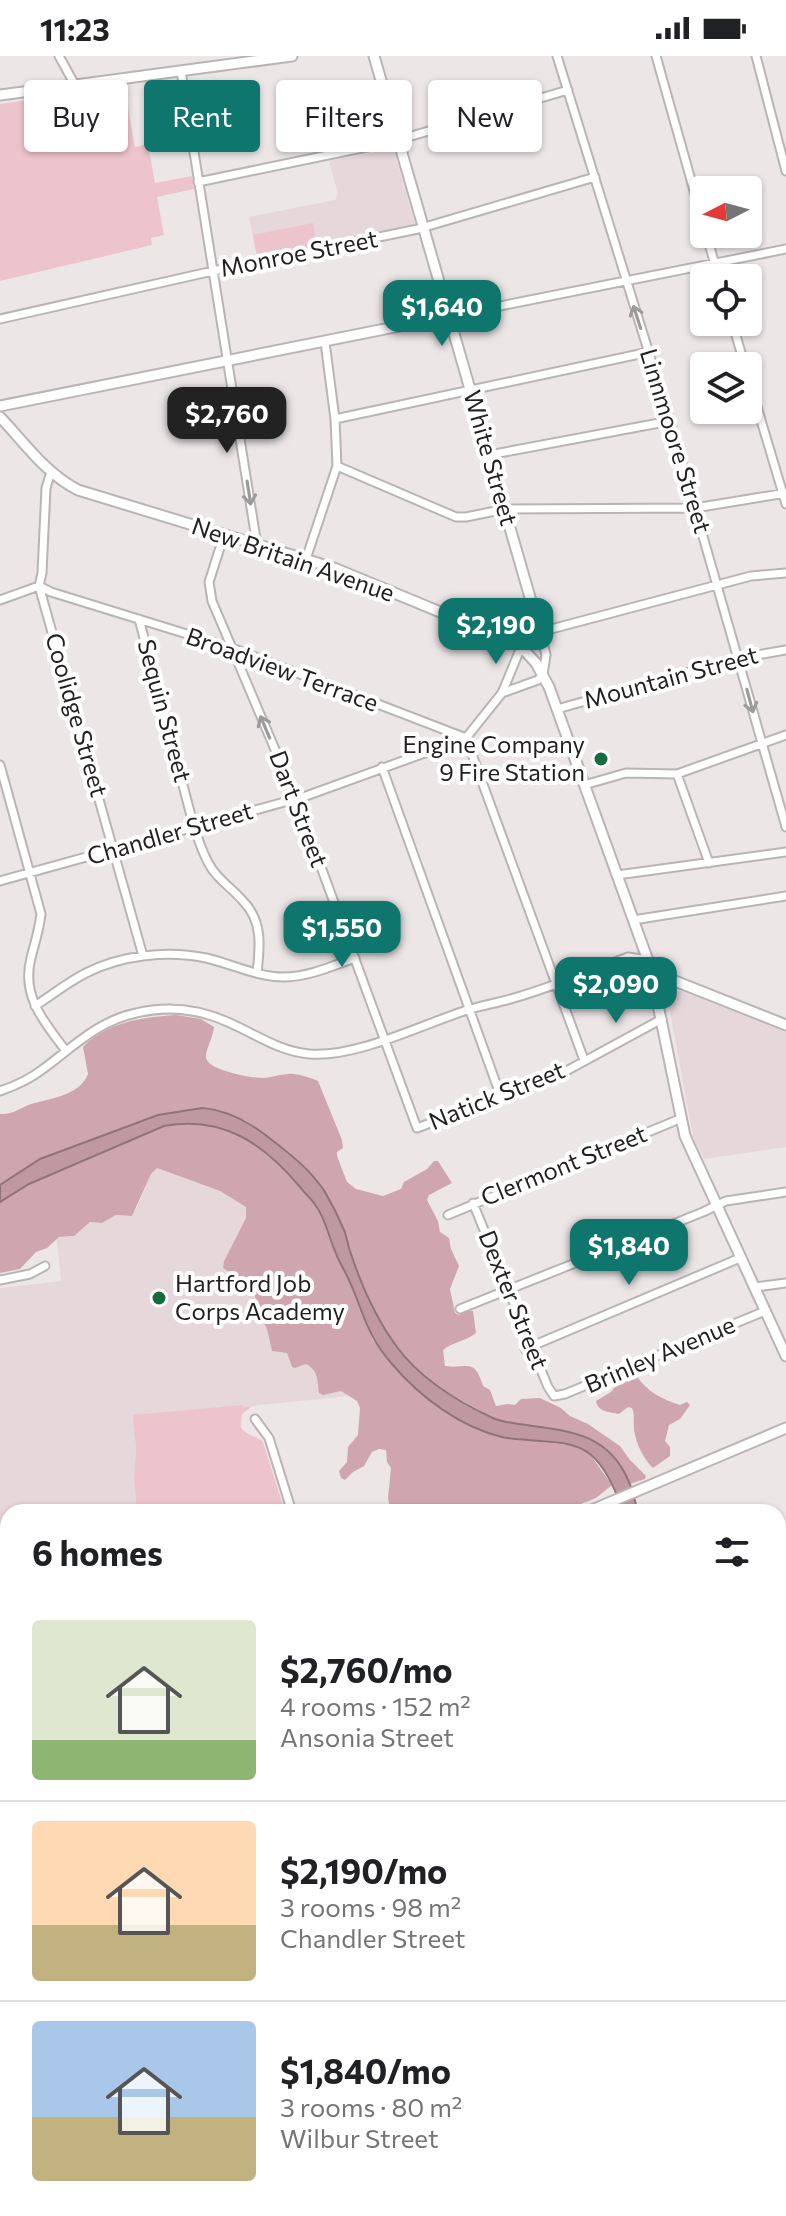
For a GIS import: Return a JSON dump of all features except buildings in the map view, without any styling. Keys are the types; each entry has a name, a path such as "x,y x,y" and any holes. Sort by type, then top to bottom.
{"main road":[{"path":"113,80 181,71 230,60 292,56"},
{"name":"White Street","path":"374,56 381,80"},
{"path":"0,95 24,92"},
{"name":"White Street","path":"401,152 540,632"},
{"path":"0,406 450,316"},
{"name":"New Britain Avenue","path":"0,417 51,472 78,490 357,577 521,647 536,663 557,709 650,966 692,1154 786,1356"},
{"path":"521,647 526,637 540,632"},
{"path":"650,966 670,979 786,1025"},
{"path":"608,1504 786,1428"}],"street":[{"path":"59,56 72,80"},
{"name":"Linnmoore Street","path":"557,56 670,421 786,827"},
{"path":"656,56 690,176"},
{"path":"756,56 786,171"},
{"path":"181,71 257,545"},
{"path":"412,136 568,90"},
{"path":"198,182 341,152"},
{"name":"Monroe Street","path":"0,319 423,228 595,177"},
{"path":"710,248 714,264 786,249"},
{"path":"450,316 690,269"},
{"path":"306,559 337,466 335,419 325,342"},
{"path":"335,419 649,352"},
{"path":"489,455 670,421"},
{"path":"762,422 786,504"},
{"path":"337,466 456,517 505,509 695,508 784,493"},
{"name":"Coolidge Street","path":"51,472 46,488 39,586 143,956"},
{"name":"Dart Street","path":"224,535 209,582 210,591 296,799 417,1128"},
{"path":"540,632 751,576 786,573"},
{"path":"0,600 39,586"},
{"name":"Broadview Terrace","path":"39,586 232,648 466,738"},
{"name":"Sequin Street","path":"139,619 194,827 210,867 252,912 259,936 257,973"},
{"name":"White Street","path":"540,632 546,655 543,675"},
{"path":"521,647 502,693 466,738 584,1060"},
{"name":"Mountain Street","path":"557,709 739,658 786,650"},
{"path":"502,693 538,680 543,675"},
{"path":"584,785 626,773 677,774 786,735"},
{"name":"Chandler Street","path":"0,881 296,799 466,738"},
{"path":"0,765 41,914 28,976 31,998 38,1014 66,1051"},
{"path":"382,767 501,1097"},
{"path":"677,774 709,863"},
{"path":"617,875 786,852"},
{"path":"633,920 786,896"},
{"path":"35,1006 89,971 143,956 205,958 257,973 284,977 311,973 355,958"},
{"path":"0,1091 33,1077 107,1022 137,1012 164,1008 198,1011 231,1023 279,1047 326,1055 356,1049 470,1009 515,998 628,957 642,959 650,966"},
{"name":"Natick Street","path":"417,1128 557,1076 662,1019"},
{"name":"Clermont Street","path":"448,1215 682,1118"},
{"path":"460,1309 726,1201 786,1192"},
{"name":"Dexter Street","path":"473,1203 510,1291 528,1347 554,1396"},
{"path":"528,1347 740,1258"},
{"path":"0,1280 30,1274 45,1266"},
{"path":"755,1287 786,1283"},
{"name":"Brinley Avenue","path":"554,1396 765,1311"},
{"path":"255,1419 269,1438 290,1504"}],"shaded area":[{"path":"24,101 24,152 128,152 128,109 135,147 144,145 144,152 149,152 155,183 192,176 194,189 157,197 164,235 151,238 152,245 0,281 0,104"},
{"path":"394,152 415,224 257,256 249,217 335,200 338,194 329,161"},
{"path":"313,223 316,244 257,256 253,235"},
{"path":"677,991 786,1032 786,1147 704,1159 693,1136 668,1001 671,994"},
{"path":"176,1015 201,1019 214,1027 206,1057 213,1066 239,1075 262,1078 294,1074 318,1081 342,1140 343,1148 337,1156 347,1182 356,1189 383,1196 401,1189 404,1182 438,1161 452,1183 429,1195 427,1200 440,1232 449,1238 459,1266 450,1289 455,1313 459,1315 473,1311 476,1333 443,1350 445,1366 473,1368 483,1386 490,1390 496,1406 515,1405 521,1399 540,1398 561,1408 620,1446 646,1476 645,1479 630,1484 607,1451 578,1434 495,1419 432,1384 394,1344 375,1312 350,1254 344,1231 322,1188 290,1153 245,1120 209,1109 158,1115 40,1159 0,1185 0,1114 64,1095 78,1087 88,1074 83,1047 103,1032 138,1019"},
{"path":"202,1108 229,1114 253,1126 291,1155 319,1184 330,1201 377,1314 397,1347 417,1370 454,1397 495,1419 561,1430 593,1441 607,1450 619,1464 636,1504 620,1504 601,1466 581,1449 486,1432 456,1418 415,1388 383,1353 370,1332 314,1203 272,1158 241,1136 205,1125 164,1126 29,1184 0,1202 0,1185 40,1159 158,1115"},
{"path":"175,1124 209,1125 232,1131 243,1135 284,1167 319,1210 373,1340 402,1376 459,1420 488,1432 503,1437 575,1446 589,1453 612,1485 596,1498 581,1504 389,1504 391,1468 386,1450 379,1449 372,1452 364,1466 345,1480 341,1478 339,1471 347,1462 348,1447 358,1435 360,1408 357,1401 341,1391 319,1393 317,1377 310,1367 306,1364 292,1367 287,1353 272,1351 253,1289 223,1268 246,1218 246,1207 220,1191 157,1168 151,1174 132,1216 116,1215 102,1223 90,1222 74,1236 59,1237 47,1248 36,1252 20,1269 0,1273 0,1202 25,1185 156,1129"},
{"name":"Hartford Job Corps Academy","path":"157,1168 220,1191 246,1207 246,1218 223,1268 253,1289 272,1351 287,1353 290,1363 306,1364 313,1368 318,1378 318,1389 330,1393 342,1391 348,1396 134,1418 136,1504 0,1504 0,1288 61,1281 59,1237 71,1237 90,1222 102,1223 116,1215 128,1216 136,1210 151,1174"},
{"path":"636,1375 661,1397 680,1405 687,1402 690,1405 680,1419 669,1425 665,1441 670,1447 670,1456 653,1468 638,1444 632,1408 628,1407 619,1414 611,1413 597,1405 596,1401 611,1392 620,1380"},
{"path":"252,1406 242,1414 241,1427 263,1442 282,1504 136,1504 133,1415"}],"place":[{"name":"Engine Company 9 Fire Station","path":"601,759"},
{"name":"Hartford Job Corps Academy","path":"159,1298"}]}
